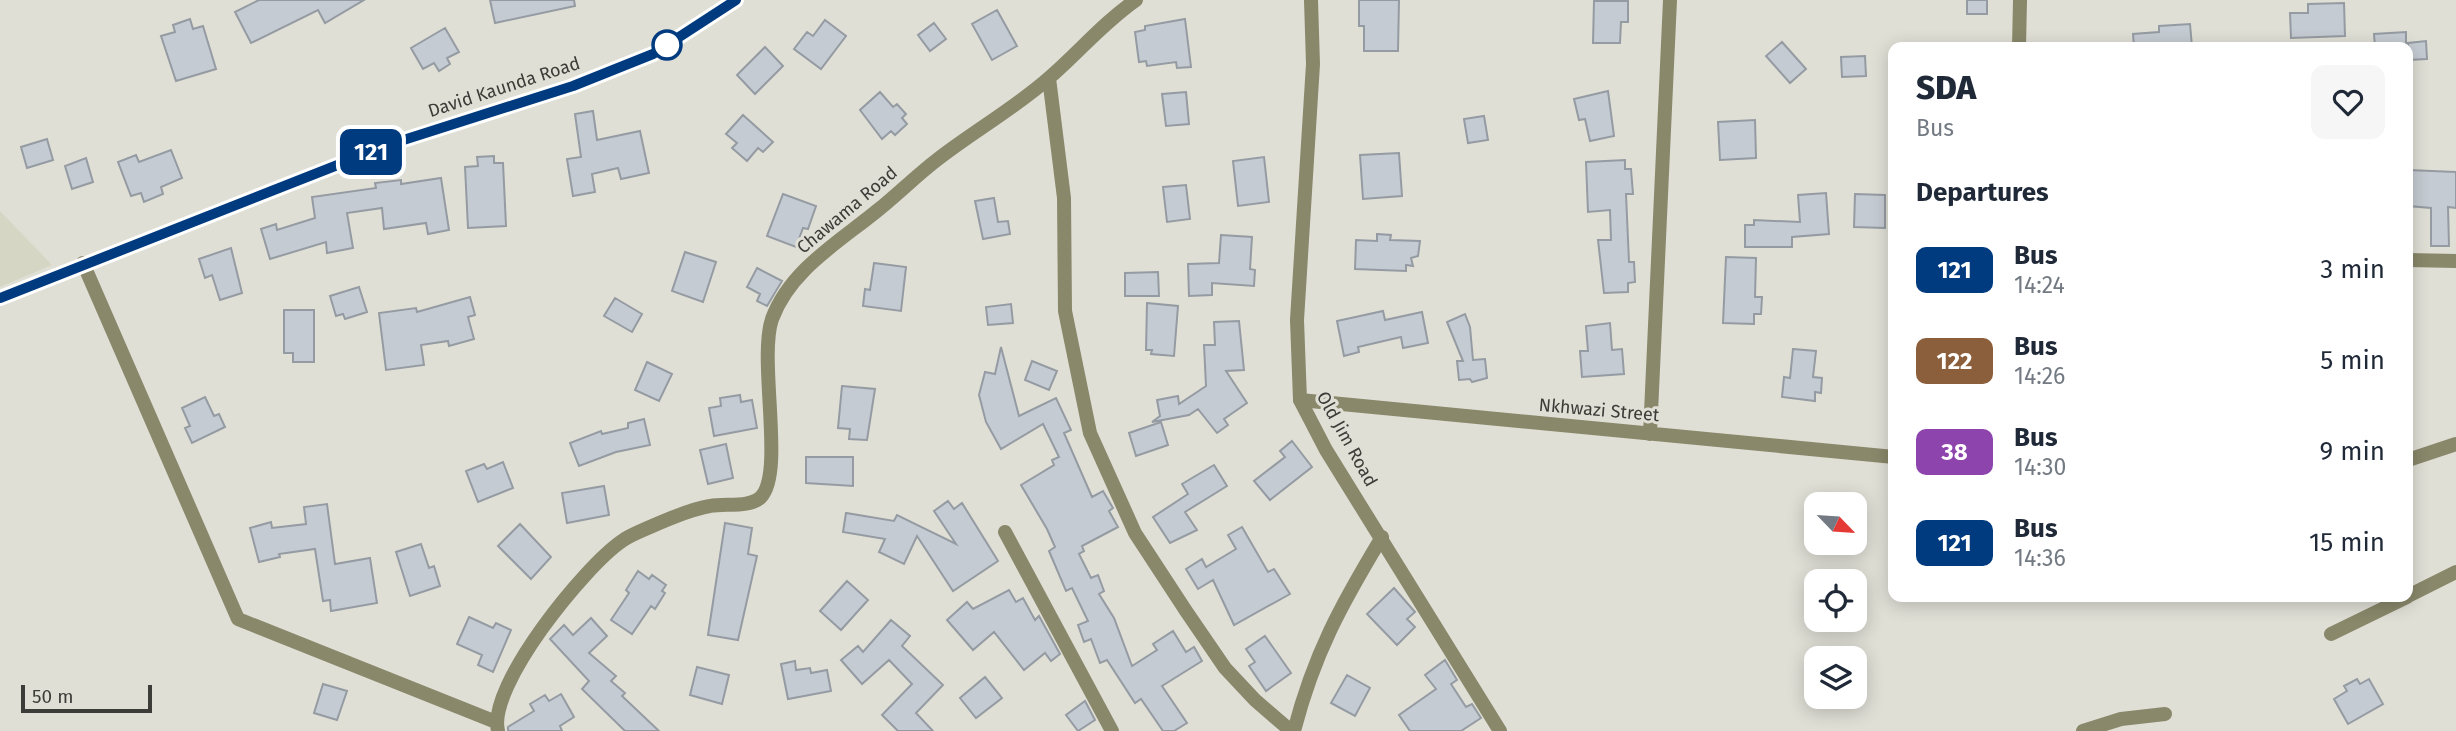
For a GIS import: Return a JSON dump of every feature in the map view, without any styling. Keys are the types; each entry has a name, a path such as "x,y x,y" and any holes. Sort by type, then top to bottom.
{"street":[{"name":"David Kaunda Road","path":"0,298 391,144 573,86 653,54 736,0"},
{"name":"Chawama Road","path":"497,726 501,702 539,628 596,563 622,541 652,526 709,506 749,503 761,498 767,487 771,449 766,357 772,319 794,281 822,253 936,160 1049,78 1104,22 1136,0"},
{"name":"Old Jim Road","path":"1311,0 1312,77 1297,320 1300,401 1326,450 1500,731"},
{"path":"1650,434 1670,0"},
{"path":"2019,42 2020,0"},
{"path":"1049,78 1064,198 1065,310 1090,433 1135,533 1225,668 1255,700 1293,731 1312,666 1325,637 1382,537"},
{"path":"2413,260 2456,261"},
{"path":"83,264 237,620 497,726"},
{"name":"Nkhwazi Street","path":"1300,401 1888,456"},
{"path":"2413,458 2456,444"},
{"path":"1005,532 1112,731"},
{"path":"2413,593 2456,572"},
{"path":"2331,634 2395,602"},
{"path":"2083,731 2121,719 2165,714"}],"shaded area":[{"path":"0,211 52,265 0,287"}],"building":[{"path":"259,0 364,0 325,23 318,10 251,43 235,12"},
{"path":"490,0 574,0 575,6 495,23"},
{"path":"1359,0 1399,0 1398,51 1364,51 1364,26 1359,26"},
{"path":"1967,0 1987,0 1987,14 1967,14"},
{"path":"1594,1 1628,1 1628,22 1621,22 1620,43 1593,43"},
{"path":"2344,3 2345,36 2291,38 2290,13 2308,13 2308,4"},
{"path":"997,10 1017,46 992,60 972,24"},
{"path":"190,19 193,29 203,26 216,69 176,81 161,36 175,32 173,25"},
{"path":"1185,19 1191,67 1177,68 1176,62 1147,66 1146,61 1139,62 1135,32 1145,30 1145,26"},
{"path":"825,20 846,36 821,69 794,49 807,32 813,36"},
{"path":"934,23 946,39 930,51 918,35"},
{"path":"2190,24 2192,42 2134,42 2133,34 2159,32 2159,26"},
{"path":"445,28 459,52 447,58 450,64 439,71 434,63 423,69 411,48"},
{"path":"2406,32 2406,42 2375,42 2374,34"},
{"path":"2426,41 2427,59 2413,60 2413,42"},
{"path":"1782,42 1806,69 1790,83 1766,56"},
{"path":"765,47 783,66 755,94 737,75"},
{"path":"1865,56 1866,76 1842,77 1841,57"},
{"path":"1608,91 1614,136 1590,141 1585,119 1579,120 1574,99"},
{"path":"880,92 893,107 897,104 906,114 902,118 907,124 895,135 891,131 882,139 860,110"},
{"path":"1186,92 1189,124 1166,126 1162,94"},
{"path":"593,111 597,140 640,131 649,173 621,179 618,168 592,174 595,192 573,196 567,159 581,157 575,114"},
{"path":"743,115 773,142 763,152 758,148 747,161 732,148 737,143 726,134"},
{"path":"1484,116 1488,140 1468,143 1464,119"},
{"path":"1755,120 1756,158 1720,160 1718,122"},
{"path":"47,139 53,160 27,168 21,147"},
{"path":"171,150 182,178 161,187 163,194 144,202 141,193 131,196 118,162 136,155 139,162"},
{"path":"1399,153 1402,196 1363,199 1360,155"},
{"path":"494,156 494,163 503,163 506,226 468,228 465,167 478,166 477,157"},
{"path":"1264,157 1269,202 1238,206 1233,161"},
{"path":"86,158 93,182 72,189 65,166"},
{"path":"1625,160 1625,169 1631,169 1633,194 1626,194 1629,262 1634,262 1635,282 1628,283 1628,292 1604,293 1598,240 1611,240 1610,210 1588,212 1586,162"},
{"path":"2413,170 2456,172 2456,208 2448,207 2449,246 2431,246 2431,208 2413,206"},
{"path":"441,178 449,230 428,234 426,223 384,229 382,208 347,213 353,248 327,253 326,242 270,259 261,229 276,224 277,230 315,218 312,197 376,188 375,183 401,180 401,184"},
{"path":"1186,185 1190,219 1167,222 1163,187"},
{"path":"1826,193 1829,234 1792,237 1792,247 1745,247 1745,225 1754,225 1754,220 1800,222 1798,195"},
{"path":"783,194 816,206 808,229 803,228 796,247 767,236"},
{"path":"1855,194 1885,195 1885,228 1854,227"},
{"path":"994,198 998,222 1008,221 1010,234 983,239 975,201"},
{"path":"1377,234 1391,235 1390,240 1420,241 1418,256 1411,258 1413,266 1406,265 1406,271 1355,269 1356,240 1377,241"},
{"path":"1221,235 1252,237 1250,269 1255,270 1254,286 1212,283 1212,295 1189,296 1188,264 1219,263"},
{"path":"231,248 242,293 220,300 212,275 205,278 199,259"},
{"path":"685,252 716,262 703,302 672,291"},
{"path":"1726,257 1756,258 1755,297 1762,297 1761,314 1754,314 1754,324 1723,323"},
{"path":"874,263 906,267 901,311 863,306 865,289 870,290"},
{"path":"757,268 782,281 767,306 757,301 760,294 747,287"},
{"path":"1158,272 1159,296 1125,296 1125,273"},
{"path":"359,287 367,312 345,319 343,314 336,316 330,296"},
{"path":"470,297 475,315 468,317 474,339 449,346 448,341 421,345 424,365 386,370 379,313 416,308 417,312"},
{"path":"615,298 642,314 632,332 604,316"},
{"path":"1147,303 1178,306 1174,356 1151,354 1152,350 1146,350"},
{"path":"1011,304 1013,323 988,325 986,307"},
{"path":"284,310 314,310 314,362 293,362 293,353 284,353"},
{"path":"1383,311 1385,320 1422,312 1428,343 1403,348 1401,337 1358,347 1359,352 1344,356 1337,321"},
{"path":"1465,314 1470,327 1473,360 1485,359 1487,378 1472,382 1470,379 1459,380 1457,361 1463,361 1447,322"},
{"path":"1239,321 1244,370 1226,371 1247,403 1224,419 1228,425 1217,433 1198,409 1189,415 1152,422 1160,416 1157,400 1178,396 1179,404 1206,386 1204,345 1215,345 1214,322"},
{"path":"1610,323 1612,350 1622,349 1624,374 1582,377 1580,351 1588,351 1586,326"},
{"path":"1001,347 1019,416 1056,398 1071,430 1064,433 1092,497 1103,491 1113,508 1109,511 1118,527 1082,546 1084,551 1079,554 1091,578 1098,575 1104,591 1099,594 1114,618 1132,666 1157,650 1153,644 1173,631 1186,652 1194,647 1202,661 1162,686 1187,723 1174,731 1163,731 1141,699 1135,703 1107,660 1100,663 1091,639 1084,642 1078,625 1088,621 1072,588 1066,591 1049,551 1055,547 1021,485 1054,465 1052,460 1059,457 1043,424 1001,449 986,422 979,395 985,372 995,374"},
{"path":"1793,349 1816,351 1813,377 1822,378 1821,393 1815,392 1815,401 1782,397 1784,377 1790,378"},
{"path":"1032,361 1057,371 1049,390 1025,380"},
{"path":"647,362 672,374 659,401 635,390"},
{"path":"842,386 875,389 867,440 849,439 850,429 838,428"},
{"path":"740,395 741,402 752,400 757,428 714,436 709,408 721,406 720,398"},
{"path":"205,397 214,416 219,414 225,427 192,443 185,428 190,426 182,408"},
{"path":"644,419 650,445 616,452 579,466 570,443 601,431 602,434 628,428 628,423"},
{"path":"1161,422 1168,445 1136,456 1129,433"},
{"path":"1292,441 1312,467 1270,500 1254,481 1285,457 1280,451"},
{"path":"726,444 733,478 708,484 700,450"},
{"path":"806,457 853,457 853,486 806,483"},
{"path":"503,462 513,488 478,502 466,471 484,464 487,469"},
{"path":"1214,465 1227,486 1185,512 1197,530 1170,543 1153,517 1188,494 1182,484"},
{"path":"604,486 609,515 567,523 562,493"},
{"path":"948,501 954,509 962,503 998,561 953,591 917,536 904,564 879,552 885,539 843,532 846,513 894,521 897,515 956,544 934,511"},
{"path":"327,504 335,564 370,558 377,603 331,611 330,600 323,601 315,549 279,554 280,557 259,562 250,528 271,522 272,528 306,524 304,507"},
{"path":"725,523 752,528 748,554 757,556 738,640 708,635"},
{"path":"520,524 551,557 531,579 498,546"},
{"path":"1242,527 1268,572 1274,569 1290,594 1234,625 1213,580 1198,589 1186,569 1202,559 1206,567 1236,549 1228,535"},
{"path":"421,544 429,568 434,566 440,586 410,596 396,552"},
{"path":"638,571 649,579 652,575 666,585 662,591 665,593 655,609 651,606 632,634 611,620 629,593 626,590"},
{"path":"847,581 868,600 841,630 820,611"},
{"path":"1394,588 1415,612 1407,619 1415,627 1397,645 1367,614"},
{"path":"1009,590 1016,602 1023,598 1035,620 1039,616 1060,654 1051,661 1045,653 1024,670 994,632 973,650 947,620 967,602 973,609"},
{"path":"469,617 493,628 496,623 511,630 493,672 478,665 482,655 457,644"},
{"path":"591,618 607,636 589,653 616,676 611,681 625,693 622,696 659,731 625,731 582,689 589,681 550,639 564,625 573,635"},
{"path":"891,620 910,636 902,646 943,685 916,713 933,731 898,731 882,715 912,684 889,660 862,684 841,660 858,646 863,652"},
{"path":"1265,636 1291,673 1266,691 1249,666 1255,662 1246,649"},
{"path":"1445,660 1457,680 1451,684 1466,707 1472,704 1481,718 1461,731 1410,731 1399,715 1436,689 1425,675"},
{"path":"795,661 796,670 810,668 811,673 827,670 831,691 788,699 781,664"},
{"path":"697,667 729,675 722,704 690,695"},
{"path":"1347,675 1370,688 1355,716 1331,703"},
{"path":"985,677 1002,698 976,718 960,698"},
{"path":"2357,679 2360,684 2369,679 2383,704 2348,724 2334,699 2347,691 2344,686"},
{"path":"323,684 347,691 337,720 314,713"},
{"path":"561,694 574,717 560,726 562,731 508,731 508,727 534,711 530,704 545,695 549,701"},
{"path":"1085,701 1095,720 1078,731 1066,715"}],"bus line":[{"name":"121","path":"0,298 75,266 391,144 573,86 653,54 736,0"}]}
